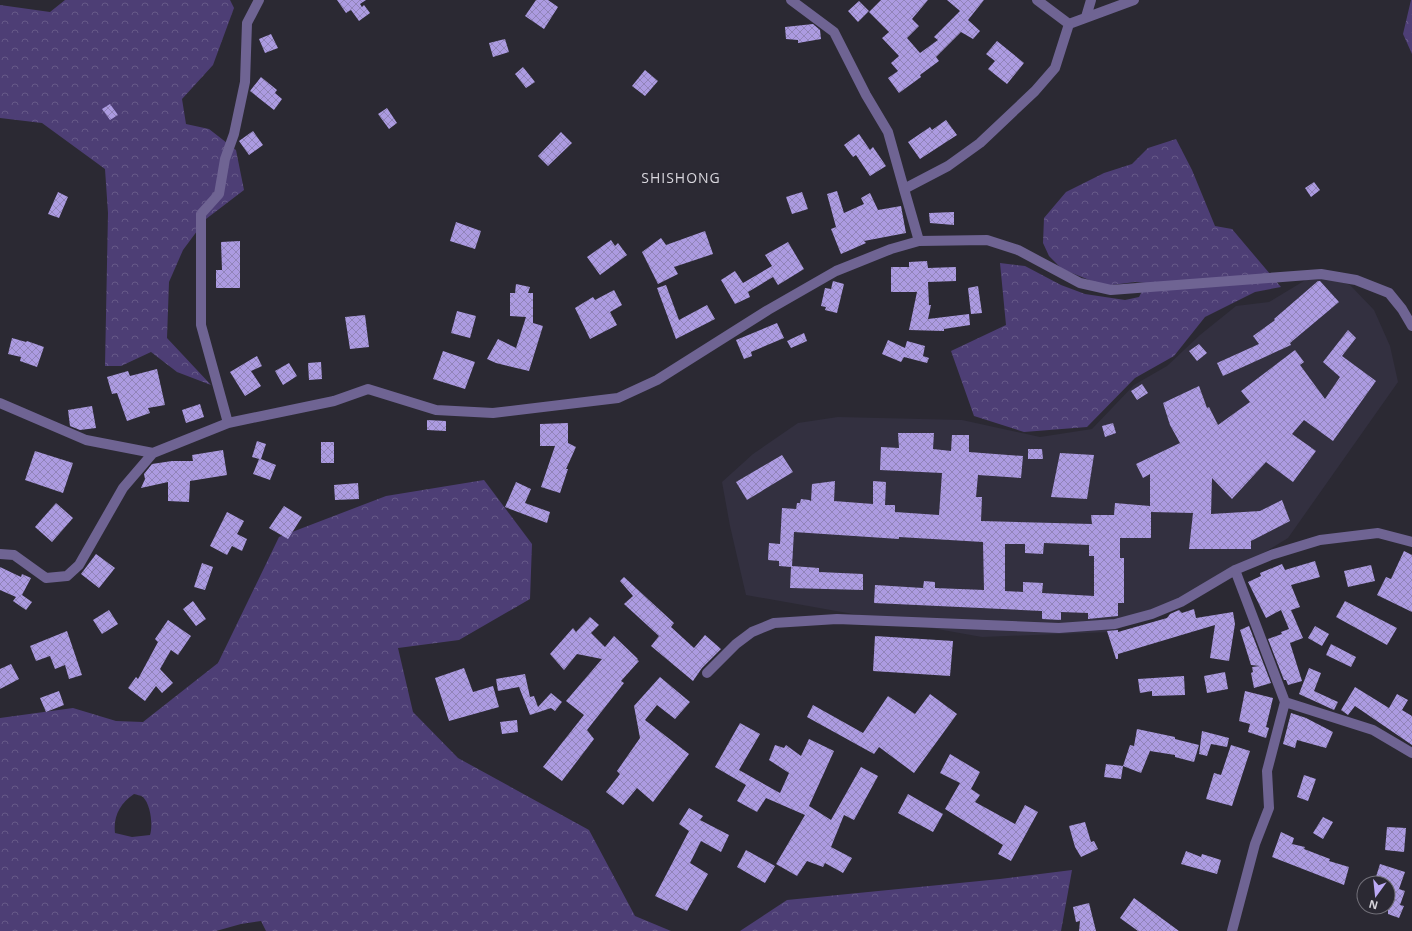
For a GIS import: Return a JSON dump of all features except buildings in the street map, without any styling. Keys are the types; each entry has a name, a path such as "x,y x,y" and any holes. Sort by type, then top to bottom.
{"street":[{"path":"228,423 201,325 201,214 219,194 225,159 234,134 245,82 246,23 259,0"},
{"path":"791,0 834,32 866,95 888,132 919,241"},
{"path":"1037,0 1069,24"},
{"path":"1086,17 1091,0"},
{"path":"904,189 948,166 980,143 1035,91 1055,68 1069,24 1134,0"},
{"path":"0,554 14,555 46,578 67,576 79,565 123,488 153,453 228,423 334,401 368,389 436,410 493,413 618,398 657,380 768,310 836,271 891,249 919,241 987,240 1018,250 1080,283 1111,290 1321,274 1356,280 1389,293 1402,309 1412,326"},
{"path":"0,403 86,440 153,453"},
{"path":"708,673 736,644 747,636 774,623 837,619 1059,628 1114,624 1152,614 1181,602 1235,570 1271,555 1320,540 1378,533 1412,542"},
{"path":"1232,931 1255,844 1269,808 1267,771 1285,702 1235,570"},
{"path":"1285,702 1373,730 1412,753"}],"shaded area":[{"path":"1317,273 1350,285 1374,310 1390,346 1398,382 1288,538 1187,600 1111,632 982,637 746,595 730,526 722,482 753,454 798,423 838,417 962,420 1040,437 1092,429 1134,385 1167,366 1200,335 1236,306 1269,302"}],"green space":[{"path":"65,0 230,0 234,8 213,65 182,99 186,124 209,129 236,150 244,190 206,219 183,250 169,282 167,338 211,385 177,372 151,352 121,366 105,366 108,213 105,169 42,123 0,118 0,5 50,12"},
{"path":"1412,0 1412,54 1403,34"},
{"path":"1176,139 1192,170 1215,226 1232,229 1281,287 1255,292 1205,317 1174,356 1135,378 1087,427 1024,432 974,416 951,351 1006,325 1000,263 1025,266 1061,285 1085,294 1125,300 1139,297 1146,283 1135,282 1104,286 1062,269 1049,256 1043,243 1044,218 1066,192 1104,173 1132,164 1148,148"},
{"path":"484,480 532,544 530,599 459,640 398,648 413,712 458,758 589,830 635,916 671,931 266,931 261,921 241,924 216,931 0,931 0,718 73,708 116,721 143,722 218,663 279,537 386,496","holes":["134,794 143,797 150,810 150,835 132,837 115,833 115,821 118,811 121,806"]},
{"path":"1072,870 1061,931 740,931 787,900 1000,879"}],"district":[{"name":"SHISHONG","path":"681,178"}]}
